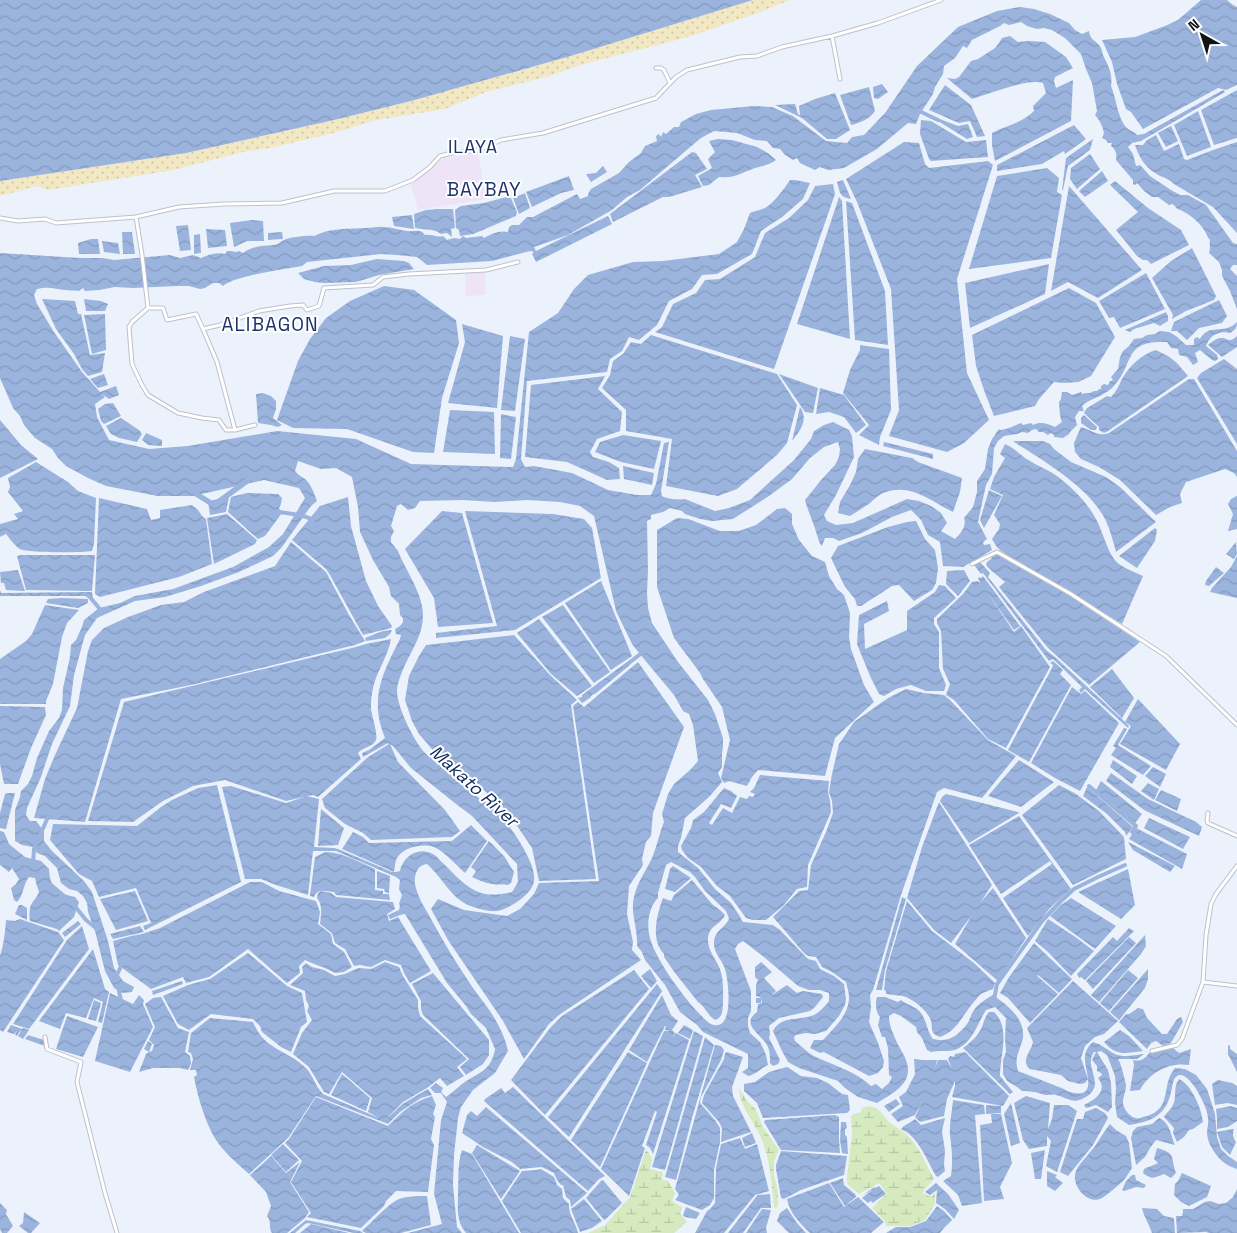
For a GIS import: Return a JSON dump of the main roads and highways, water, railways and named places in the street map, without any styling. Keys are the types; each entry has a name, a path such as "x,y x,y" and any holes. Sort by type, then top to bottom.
{"water":[{"path":"0,0 753,0 574,55 411,101 334,120 186,153 0,181"},
{"path":"1201,0 1227,0 1237,7 1237,85 1226,90 1218,88 1143,129 1131,112 1126,109 1112,62 1102,40 1135,37 1165,26 1178,20"},
{"path":"1020,7 1034,9 1069,23 1082,34 1089,31 1091,37 1101,47 1110,70 1111,86 1121,120 1127,128 1137,135 1144,134 1223,90 1225,92 1141,141 1132,143 1128,147 1133,154 1136,166 1140,165 1150,176 1171,190 1180,195 1188,195 1206,205 1233,243 1237,244 1237,265 1233,265 1230,269 1237,276 1237,309 1222,276 1219,262 1209,253 1210,240 1201,226 1192,217 1172,204 1169,205 1158,197 1152,197 1137,183 1133,184 1133,180 1116,160 1116,152 1111,146 1112,143 1108,143 1102,138 1104,133 1101,123 1095,115 1097,111 1092,83 1081,54 1065,38 1052,30 1037,29 1021,22 1009,25 1004,23 972,40 967,48 963,46 955,58 944,66 943,74 916,124 908,123 877,149 844,168 828,170 820,167 815,170 800,163 797,158 793,160 780,149 773,148 767,141 755,140 737,133 714,131 701,138 640,190 627,197 612,210 568,235 534,247 536,251 608,216 612,224 536,262 532,254 534,252 530,251 492,261 427,265 417,257 381,254 307,262 302,266 260,273 238,279 223,286 219,283 213,283 200,289 189,286 115,287 85,291 83,288 79,291 45,288 37,289 34,295 37,304 54,332 82,372 100,392 116,386 119,395 109,399 102,394 105,397 95,404 97,417 109,440 149,449 188,446 277,431 356,439 411,464 513,467 516,459 529,332 558,313 574,289 588,275 633,262 663,261 719,254 737,242 750,213 768,206 779,196 790,180 810,183 803,199 782,217 761,231 752,254 717,274 702,275 692,289 669,301 657,325 639,340 629,337 622,351 610,359 607,372 527,381 521,459 525,467 534,466 572,473 608,490 637,495 651,495 656,484 664,443 669,442 661,491 662,496 673,499 685,499 715,511 750,500 794,460 811,439 814,431 833,422 849,430 852,436 854,457 824,515 827,521 836,525 853,523 907,499 919,501 941,513 947,523 941,531 955,539 964,527 964,518 973,507 977,492 977,481 985,469 988,449 999,429 1006,429 1021,423 1023,425 1031,423 1033,425 1044,423 1055,427 1062,422 1059,402 1062,392 1072,395 1081,392 1082,394 1090,393 1101,389 1101,386 1104,384 1109,384 1113,380 1111,377 1118,369 1123,351 1134,339 1160,331 1169,332 1186,345 1194,345 1194,339 1197,337 1200,339 1210,330 1226,328 1237,322 1232,332 1215,334 1208,342 1206,346 1217,355 1218,359 1215,361 1200,350 1195,353 1198,362 1193,365 1187,357 1179,355 1178,349 1171,348 1167,342 1152,342 1136,349 1112,388 1082,406 1084,411 1079,411 1075,417 1077,425 1063,438 1054,437 1051,433 1048,435 1039,432 1036,429 1028,433 1022,432 1004,436 998,441 994,448 992,474 986,485 978,522 987,539 983,542 984,545 990,544 992,550 963,567 943,566 940,542 928,535 921,520 911,510 892,517 862,533 839,541 833,538 825,538 822,546 805,500 835,465 839,457 840,449 838,442 824,447 810,458 792,479 733,519 712,521 700,519 670,508 651,515 651,519 647,521 647,593 652,623 678,662 708,700 723,738 722,767 718,773 722,782 709,797 685,818 678,852 698,868 715,889 731,903 743,922 773,925 808,959 816,961 820,969 844,984 846,999 839,1016 826,1031 815,1034 796,1035 794,1037 795,1041 814,1056 852,1073 871,1086 876,1084 882,1089 889,1083 892,1077 889,1075 888,1048 885,1037 882,1037 878,1025 880,1017 876,1007 877,997 885,997 898,1002 901,1000 917,1009 923,1016 933,1039 943,1040 960,1032 976,1008 993,995 1014,1013 1021,1024 1023,1038 1017,1058 1018,1071 1068,1091 1082,1093 1086,1091 1088,1082 1085,1055 1093,1042 1122,1056 1144,1054 1137,1059 1118,1059 1126,1085 1123,1100 1124,1106 1133,1117 1149,1116 1162,1105 1170,1077 1175,1068 1185,1069 1196,1075 1207,1089 1215,1114 1217,1137 1221,1149 1237,1162 1237,1169 1223,1161 1213,1150 1207,1137 1208,1118 1205,1107 1192,1083 1183,1076 1179,1075 1175,1078 1171,1094 1160,1114 1149,1120 1129,1125 1117,1117 1115,1076 1107,1055 1101,1051 1097,1052 1108,1070 1111,1083 1112,1107 1108,1112 1096,1105 1086,1108 1084,1105 1099,1094 1102,1087 1098,1078 1102,1075 1097,1071 1097,1066 1092,1060 1096,1052 1094,1052 1091,1058 1094,1088 1090,1094 1082,1099 1072,1100 1055,1095 1022,1091 1007,1081 1003,1074 1003,1060 1006,1052 1006,1018 995,1007 986,1010 974,1033 966,1043 955,1050 949,1051 931,1052 927,1050 916,1027 894,1013 889,1016 896,1041 907,1063 907,1077 900,1088 877,1103 858,1097 838,1081 799,1068 788,1062 773,1031 776,1026 786,1020 809,1017 816,1014 829,1001 829,993 798,986 743,941 735,949 751,991 751,1011 748,1018 748,1026 750,1033 760,1042 768,1065 748,1076 742,1072 748,1068 748,1054 703,1032 680,1012 665,985 645,960 637,946 633,909 636,891 655,850 664,822 662,814 668,794 674,784 698,761 693,725 689,714 683,711 674,695 632,644 616,611 594,516 580,506 560,502 527,500 495,502 463,500 420,501 415,508 408,510 401,504 397,506 391,526 394,531 391,542 398,551 415,586 421,600 423,615 419,635 398,685 397,691 400,706 411,732 425,753 472,793 493,807 504,820 524,849 531,864 534,881 533,886 525,896 514,904 502,910 488,911 478,909 461,901 427,864 421,866 416,874 415,884 422,902 457,963 495,1019 508,1051 495,1073 473,1090 461,1107 458,1118 453,1185 457,1227 462,1233 408,1233 442,1224 434,1194 441,1120 447,1102 441,1093 435,1093 430,1088 436,1083 443,1088 441,1092 446,1097 487,1067 495,1049 486,1028 471,1014 447,983 405,914 390,919 388,915 399,910 402,895 399,889 400,880 396,877 336,851 313,851 308,895 261,879 245,879 222,787 231,786 286,803 304,797 286,801 225,780 193,786 163,801 133,822 88,821 124,702 391,639 373,687 371,709 376,729 376,740 373,744 362,749 358,753 361,759 318,797 313,795 307,796 319,799 314,847 338,849 392,872 400,871 404,861 412,854 422,851 427,852 436,856 470,888 489,894 512,892 518,882 517,864 472,816 411,768 390,744 398,762 445,810 460,831 452,837 371,840 363,833 345,824 325,808 322,799 368,757 389,744 363,757 362,753 385,738 380,724 378,699 383,675 401,635 396,634 395,629 403,622 403,618 400,615 399,604 391,596 389,587 373,560 360,532 358,507 352,477 336,468 321,469 298,461 295,471 309,483 317,501 311,506 282,547 273,556 239,572 201,586 165,597 135,601 97,618 85,635 74,675 70,706 52,744 26,815 30,821 36,821 44,831 44,841 52,851 84,881 92,892 108,941 114,968 123,981 134,987 132,992 123,993 114,988 105,971 87,903 83,896 61,883 57,868 45,856 37,853 33,847 22,845 15,841 15,810 21,791 28,784 49,731 59,718 62,710 63,688 71,645 76,640 84,620 99,608 120,603 135,596 173,589 233,567 269,547 283,534 305,498 299,488 264,480 193,496 158,496 106,486 66,466 52,449 35,438 24,425 20,416 13,408 0,378 0,253 114,260 170,255 180,258 193,255 201,258 215,254 225,254 227,251 243,253 291,238 315,236 332,230 379,227 419,231 425,235 443,236 447,240 460,239 463,236 466,238 482,236 484,238 499,232 508,232 509,227 512,225 519,225 527,217 533,217 577,194 580,199 588,196 591,189 619,173 641,153 645,146 657,141 656,136 659,134 661,137 663,132 666,134 674,127 679,127 681,122 696,114 711,110 754,106 772,107 793,116 826,141 847,143 852,137 864,135 885,113 917,66 958,27 997,11","holes":["671,862 690,872 705,891 726,911 729,918 714,940 715,950 725,969 729,995 727,1015 723,1022 717,1025 709,1023 701,1016 673,981 657,956 649,934 649,915 658,898 666,865"]},
{"path":"1010,36 1018,42 1045,42 1066,57 1073,68 1055,77 1054,81 1056,88 1073,80 1071,121 995,161 992,133 1029,116 1034,111 1033,106 1046,93 1043,83 1019,85 972,99 947,78 955,79 959,77 971,61 978,59 995,48 1002,38"},
{"path":"882,84 888,92 878,99 874,98 873,87"},
{"path":"945,85 971,105 985,136 977,137 970,121 959,123 929,110"},
{"path":"869,87 875,111 864,120 851,125 840,95"},
{"path":"1237,90 1237,138 1214,145 1201,110"},
{"path":"835,93 850,130 836,139 827,139 802,118 775,105 795,104 800,115 799,106"},
{"path":"1198,111 1211,147 1187,156 1174,125"},
{"path":"933,118 958,126 968,124 973,137 967,139"},
{"path":"921,120 931,121 966,142 986,140 988,157 931,161 920,134"},
{"path":"1074,125 1086,139 1065,154 1064,151 1042,164 997,171 997,165"},
{"path":"1171,126 1178,141 1166,147 1158,133"},
{"path":"1156,135 1164,151 1179,144 1184,159 1187,160 1237,142 1237,233 1213,207 1147,167 1135,145 1143,145 1147,140"},
{"path":"718,139 732,140 757,147 776,160 770,164 735,176 719,177 709,185 703,186 698,176 712,168 708,159 715,152 709,141"},
{"path":"1093,139 1090,150 1068,166 1062,190 1066,158"},
{"path":"904,142 919,143 925,164 929,168 988,161 993,165 957,279 967,373 989,420 964,443 947,452 889,436 899,410 891,289 846,179"},
{"path":"692,152 696,153 707,169 695,175 702,187 663,197 613,222 610,214"},
{"path":"1090,154 1100,169 1077,189 1070,179 1071,168"},
{"path":"603,166 607,172 591,182 586,174 596,173"},
{"path":"1047,168 1059,178 1057,192 1062,195 1051,258 969,269 997,176"},
{"path":"1102,171 1108,181 1085,197 1079,191"},
{"path":"569,176 574,190 561,193 532,207 526,192"},
{"path":"843,180 851,199 844,197 840,191 837,182"},
{"path":"1115,181 1148,208 1181,230 1189,245 1151,264 1137,256 1116,230 1138,212 1110,185"},
{"path":"833,184 835,194 774,369 655,332 662,327 673,304 696,293 705,280 720,279 755,257 765,233 789,218 808,200 815,186"},
{"path":"1069,186 1142,270 1098,298 1068,282 1051,291"},
{"path":"525,193 530,208 519,214 513,198"},
{"path":"510,196 517,212 516,216 473,234 460,236 459,230 456,228 455,210 461,206 484,203"},
{"path":"839,197 842,201 850,339 797,324"},
{"path":"846,201 852,203 885,291 888,345 855,340"},
{"path":"438,209 453,209 455,228 451,229 452,237 447,233 441,234 432,230 415,228 414,214"},
{"path":"412,215 414,229 394,226 392,217"},
{"path":"252,220 263,221 264,241 247,241 234,247 230,223"},
{"path":"188,225 191,250 180,251 176,226"},
{"path":"206,229 225,230 227,246 208,248"},
{"path":"122,232 132,232 135,254 123,254"},
{"path":"282,232 283,239 268,240 268,233"},
{"path":"200,234 201,253 194,254 194,235"},
{"path":"98,239 100,254 79,254 78,243"},
{"path":"102,241 118,243 120,254 104,252"},
{"path":"1192,248 1216,296 1214,300 1186,311 1172,319 1173,315 1152,278 1171,261"},
{"path":"377,259 404,261 409,263 414,269 379,275 356,282 315,282 304,279 298,273 324,266 351,265"},
{"path":"1049,264 1045,294 970,328 965,283"},
{"path":"1146,273 1165,309 1120,328 1114,317 1109,318 1099,301"},
{"path":"384,286 414,290 456,320 459,343 442,398 434,453 413,452 347,429 293,428 277,420 298,361 310,339 326,318 350,301"},
{"path":"1069,288 1096,303 1115,337 1091,376 1078,382 1054,382 1035,406 994,416 976,366 972,335"},
{"path":"42,299 75,301 78,314 81,314 90,355 105,353 102,372 88,376 82,369 56,329"},
{"path":"84,299 101,301 108,304 105,311 86,311"},
{"path":"1219,300 1227,316 1222,323 1199,328 1187,340 1177,331 1171,331 1174,322"},
{"path":"1166,312 1168,321 1160,326 1154,323 1130,332 1125,330"},
{"path":"105,314 106,350 92,354 84,315"},
{"path":"462,324 503,336 497,408 448,403 465,342"},
{"path":"651,335 777,374 797,405 787,443 777,455 737,489 718,496 666,486 672,439 626,431 626,410 602,388 610,375 613,361 623,354 631,342 641,344"},
{"path":"510,336 525,339 515,411 501,410"},
{"path":"1237,336 1237,347 1222,357 1208,345 1217,339 1224,338 1230,340"},
{"path":"860,345 889,349 891,410 880,437 879,445 859,435 869,425 843,393 850,370 860,350"},
{"path":"1156,350 1177,363 1188,376 1108,431 1104,433 1099,430 1099,427 1084,413 1087,408 1107,396 1111,397 1132,365 1146,354"},
{"path":"1224,359 1237,369 1237,444 1197,378 1201,373"},
{"path":"104,374 108,385 98,388 90,379"},
{"path":"779,374 818,388 813,413 805,412"},
{"path":"605,376 598,389 622,412 620,431 597,439 590,452 593,457 609,462 619,468 620,479 607,480 567,462 525,457 531,385"},
{"path":"1189,379 1194,379 1237,451 1237,477 1234,473 1225,469 1186,482 1180,494 1182,503 1156,515 1120,480 1081,459 1075,452 1074,443 1081,427 1098,434 1109,433"},
{"path":"820,388 844,395 866,425 856,433 844,417 829,412 816,414"},
{"path":"263,393 271,396 276,401 273,418 282,425 278,427 258,423 256,394"},
{"path":"113,403 121,416 104,424 101,421 98,409 105,404"},
{"path":"800,407 803,412 804,421 792,441"},
{"path":"450,410 494,412 495,454 443,452"},
{"path":"501,414 516,417 511,459 500,458"},
{"path":"1084,415 1097,427 1096,430 1091,430 1081,423 1081,418"},
{"path":"121,418 142,434 137,442 111,434 106,426"},
{"path":"0,420 21,445 38,459 0,478"},
{"path":"146,433 162,440 162,446 148,445 142,440"},
{"path":"623,435 661,441 654,469 621,462 595,452 600,442"},
{"path":"1013,441 1043,441 1050,444 1071,462 1106,477 1120,487 1156,522 1116,552 1105,519 1088,496 1064,475"},
{"path":"884,442 933,454 933,459 883,446"},
{"path":"1005,444 1066,483 1083,500 1099,524 1115,560 1143,576 1122,624 1001,551 996,546 992,539 1000,524 994,515 1003,495 990,489 994,477 1005,458 1000,454"},
{"path":"865,449 912,458 962,478 960,492 953,512 920,494 911,491 893,490 876,497 850,516 838,513 840,502 856,472 858,459"},
{"path":"36,462 68,482 78,491 96,498 92,551 55,552 25,550 16,546 6,534 0,537 0,524 18,519 14,514 23,511 8,492 10,487 8,478"},
{"path":"623,466 654,473 652,485 624,479"},
{"path":"989,490 1002,496 984,528 980,520"},
{"path":"247,493 278,494 282,498 279,508 282,513 265,536 258,539 228,512 231,497"},
{"path":"1237,496 1237,529 1228,531 1233,514 1228,504 1231,499"},
{"path":"229,497 226,512 210,515 208,501"},
{"path":"348,497 351,526 366,581 378,606 392,626 391,628 363,635 326,569 292,540 320,506"},
{"path":"99,498 147,509 151,520 160,518 160,510 192,505 206,519 212,564 179,577 100,597 95,594"},
{"path":"785,508 792,514 792,524 799,540 812,556 825,562 829,576 837,589 844,595 850,613 849,637 851,649 864,685 874,702 835,738 825,776 758,770 747,786 729,781 724,783 721,778 730,740 722,707 674,638 657,587 657,530 677,518 688,519 720,531 739,531 756,525 777,509"},
{"path":"442,511 462,513 493,623 438,627 434,598 405,549"},
{"path":"465,511 553,514 584,519 592,528 601,578 515,630 436,638 436,633 497,626"},
{"path":"227,514 257,540 255,544 214,564 207,518"},
{"path":"916,521 925,539 935,550 938,568 936,583 932,590 914,601 899,585 892,586 861,606 857,606 855,599 845,587 831,558 838,546 888,527"},
{"path":"1155,528 1157,530 1155,541 1137,568 1119,556"},
{"path":"291,542 326,572 365,641 191,685 121,699 85,822 34,818 45,779 77,708 88,651 92,640 104,628 128,617 161,605 184,602 204,592 275,566"},
{"path":"1236,542 1237,554 1234,559 1226,554"},
{"path":"996,554 1070,596 1140,642 1089,685 1048,648 999,587 1005,582 986,565"},
{"path":"95,555 92,591 26,590 17,556"},
{"path":"1237,556 1237,598 1210,592 1231,567"},
{"path":"980,562 990,573 988,577 1046,650 1122,719 1129,726 1128,728 1085,689 1081,693 1079,690 1082,687 1053,659 1049,661 983,573 981,574 974,565"},
{"path":"1216,567 1224,573 1209,586 1205,585 1206,581"},
{"path":"18,570 25,591 6,590 4,583 1,583 0,572"},
{"path":"964,570 970,581 958,596 946,584 947,571"},
{"path":"983,576 1020,626 1014,630 987,592 1014,632 1021,626 1050,667 1006,748 988,739 954,700 946,695 950,684 943,669 941,631 937,619 963,594 972,582 977,581 981,583 978,579"},
{"path":"601,581 632,656 611,670 565,603"},
{"path":"939,585 945,586 956,598 934,618 934,624 939,632 939,668 946,685 944,691 926,691 911,685 896,689 884,696 879,694 857,644 859,615 887,601 889,611 864,624 865,649 907,630 907,611 935,592"},
{"path":"0,590 1,593 92,592 93,599 85,596 0,596"},
{"path":"48,599 88,599 88,603 78,608 46,603"},
{"path":"45,605 79,610 67,623 62,637 53,684 46,704 0,704 0,659 26,641 32,634"},
{"path":"563,605 610,672 594,683 542,617"},
{"path":"539,619 592,686 577,696 551,674 517,633"},
{"path":"392,630 385,638 366,641 365,638 383,631"},
{"path":"514,635 550,675 577,700 571,705 596,879 539,881 532,848 507,811 475,782 436,754 419,734 412,721 405,700 409,676 426,645"},
{"path":"1053,661 1063,670 1060,674 1071,685 1029,762 1008,750 1052,668 1053,665 1050,663"},
{"path":"627,662 630,665 582,703 578,698 582,697 582,695"},
{"path":"638,662 684,727 653,813 651,836 646,842 642,859 643,865 629,886 627,914 633,942 632,950 641,960 559,1015 549,1024 524,1059 503,1021 448,940 431,909 438,899 464,910 507,916 520,909 534,894 539,883 599,881 573,706 578,702 584,707"},
{"path":"1112,669 1134,698 1122,718 1090,687"},
{"path":"1072,687 1081,694 1085,691 1119,723 1080,791 1031,763"},
{"path":"906,689 944,695 988,740 1016,756 982,798 944,788 937,792 901,895 870,995 869,1022 884,1061 883,1067 878,1073 869,1076 824,1052 820,1053 810,1048 814,1040 823,1040 844,1015 849,997 846,982 822,967 816,957 808,956 803,952 773,917 799,891 808,890 811,865 833,813 829,792 839,744 854,722 888,698"},
{"path":"1138,699 1180,744 1166,770 1120,744 1131,726 1125,722"},
{"path":"0,706 45,707 46,715 18,784 4,784 0,764"},
{"path":"1124,728 1127,729 1118,745 1151,766 1143,775 1111,755 1116,748 1113,746"},
{"path":"1019,760 1054,782 1021,807 988,796"},
{"path":"1113,760 1137,776 1132,784 1110,767"},
{"path":"1153,767 1166,774 1160,787 1145,776"},
{"path":"1111,773 1148,799 1196,822 1202,827 1199,836 1144,810 1106,781"},
{"path":"760,775 829,781 828,792 831,812 808,865 807,887 797,889 783,906 766,920 753,920 746,918 730,896 717,886 701,867 688,858 681,846 691,828 693,820 704,812 724,788 737,796 731,808 721,804 709,823 712,825 723,808 732,813 740,797 747,799 749,796 753,797 755,794 750,792"},
{"path":"1101,781 1142,814 1135,823 1096,790"},
{"path":"1148,783 1159,789 1154,800 1141,791"},
{"path":"217,785 241,882 145,930 143,926 151,923 136,888 99,897 92,881 79,874 50,840 53,824 137,826 172,800 198,788"},
{"path":"1059,785 1076,794 1099,811 1124,837 1126,859 1073,885 1022,815"},
{"path":"1087,787 1133,827 1126,836 1125,832 1107,814 1083,796"},
{"path":"1161,790 1181,799 1177,811 1155,800"},
{"path":"15,793 6,829 0,828 0,813 5,794"},
{"path":"946,794 1019,813 969,843 940,801"},
{"path":"939,802 992,885 980,903 993,888 1026,938 998,981 955,944 972,915 951,943 934,930 907,898 922,847"},
{"path":"321,809 344,828 338,845 318,846"},
{"path":"1019,816 1071,889 1050,908 1028,936 1003,898 1052,864 1050,861 1001,894 969,845"},
{"path":"1149,818 1190,837 1183,849 1144,828"},
{"path":"471,825 487,841 465,873 442,852 429,846 407,849 396,860 394,872 342,849 353,832 363,837 369,843 452,841"},
{"path":"1136,828 1187,854 1182,869 1129,839"},
{"path":"0,831 4,832 9,844 25,857 41,861 49,869 51,881 56,889 63,894 75,897 79,902 74,917 59,931 30,921 30,907 39,892 35,878 29,877 19,899 17,902 14,900 11,888 19,879 12,868 9,872 0,865"},
{"path":"489,841 504,856 514,872 511,883 508,885 489,884 472,877 476,871 471,867"},
{"path":"1128,842 1175,866 1170,872 1133,850"},
{"path":"325,852 345,856 375,869 375,890 383,891 383,894 389,894 390,900 336,895 334,892 325,891 318,892 314,897 310,896 315,857"},
{"path":"673,866 691,878 675,892 665,889 670,869"},
{"path":"1128,869 1135,905 1121,919 1078,892"},
{"path":"377,871 390,876 389,893 385,892 384,889 377,888"},
{"path":"692,880 712,904 725,915 712,928 708,940 708,944 720,969 723,982 722,1012 721,1016 715,1020 675,973 657,942 657,919 663,898 671,901 674,895"},
{"path":"250,882 262,882 279,891 316,901 320,912 318,924 331,934 333,944 344,952 352,967 344,972 335,973 305,960 299,966 300,973 287,983 248,949 209,977 186,983 183,977 151,989 118,965 113,941 160,928"},
{"path":"135,891 148,921 116,930 100,899"},
{"path":"321,891 331,893 336,897 393,902 395,909 387,914 389,921 398,917 431,971 410,983 401,965 385,960 371,967 354,966 345,949 335,943 332,933 320,924 321,907 317,898 318,893"},
{"path":"902,897 906,899 885,970 882,990 876,990"},
{"path":"1071,898 1116,926 1095,949 1050,916"},
{"path":"907,901 932,931 974,963 995,983 993,989 979,996 951,1031 940,1037 934,1033 930,1018 920,1006 906,997 886,994 884,990 886,971"},
{"path":"19,905 27,908 27,920 15,914"},
{"path":"20,919 58,932 64,940 3,1032 0,1030 0,956 6,920 15,921"},
{"path":"1048,919 1094,951 1071,976 1035,941"},
{"path":"78,921 81,924 65,937 62,933"},
{"path":"82,926 89,949 29,1029 13,1024 67,940"},
{"path":"140,926 144,932 113,939 110,934"},
{"path":"1129,928 1134,931 1085,980 1081,977 1079,978 1077,974 1113,937 1117,941"},
{"path":"1145,935 1146,946 1141,954 1099,1002 1091,995"},
{"path":"1129,937 1136,943 1093,989 1086,981"},
{"path":"1034,943 1072,979 1059,993 1037,976 1058,994 1030,1023 1008,998 1000,993 1009,977"},
{"path":"93,949 105,989 109,992 102,1023 98,1022 103,1002 94,998 86,1018 66,1013 60,1029 39,1021"},
{"path":"248,953 287,986 302,993 307,1022 301,1027 291,1052 281,1047 262,1032 260,1026 253,1019 211,1014 189,1030 178,1024 163,996 188,985 210,979"},
{"path":"385,962 399,967 418,1000 420,1016 467,1059 457,1067 464,1076 447,1086 440,1078 403,1102 385,1120 404,1103 428,1089 432,1095 421,1098 400,1112 388,1124 316,1096 288,1138 249,1174 221,1147 206,1120 194,1077 197,1075 196,1070 190,1070 193,1059 191,1053 188,1052 191,1033 210,1018 253,1022 265,1041 306,1068 323,1094 379,1118 368,1112 372,1098 342,1072 329,1094 324,1092 309,1067 293,1054 302,1033 312,1020 307,1011 309,1006 305,991 290,985 303,973 302,967 306,963 335,976 358,968 371,969"},
{"path":"761,962 772,972 764,978 776,991 770,996 787,985 797,993 803,991 822,994 823,997 810,1011 779,1018 769,1026 769,1038 780,1060 778,1064 773,1066 770,1063 768,1047 751,1026 750,1021 757,1012 758,1004 762,1003 762,998 756,996 758,980 755,977 755,967"},
{"path":"650,969 657,981 651,988 641,976"},
{"path":"1148,969 1148,979 1145,988 1119,1020 1110,1012"},
{"path":"634,970 649,989 545,1115 511,1080 550,1028 562,1016"},
{"path":"1128,970 1138,978 1109,1011 1100,1003"},
{"path":"433,973 489,1040 489,1055 483,1064 466,1075 460,1067 469,1059 423,1015 421,1001 412,984"},
{"path":"182,981 183,984 153,995 152,991"},
{"path":"1073,981 1118,1021 1104,1034 1095,1037 1085,1046 1081,1058 1088,1079 1085,1083 1080,1084 1068,1081 1061,1075 1030,1069 1026,1063 1033,1042 1027,1028"},
{"path":"657,984 662,991 569,1137 548,1117"},
{"path":"110,993 133,1004 139,995 144,1000 143,1004 153,1027 130,1072 95,1061"},
{"path":"662,995 671,1015 678,1021 672,1030 665,1030 665,1026 647,1062 629,1050"},
{"path":"161,997 178,1028 189,1032 185,1052 190,1056 191,1064 188,1070 180,1068 153,1068 139,1072 146,1054 152,1051 154,1045 149,1040 155,1027 145,1004 153,998"},
{"path":"756,998 762,998 761,1003 756,1003"},
{"path":"94,1000 101,1003 96,1021 88,1019"},
{"path":"1138,1008 1143,1009 1147,1018 1162,1034 1167,1034 1177,1019 1181,1017 1183,1022 1171,1043 1163,1046 1156,1041 1151,1043 1147,1049 1119,1022 1126,1014"},
{"path":"989,1012 994,1012 1002,1026 1003,1042 1000,1076 1013,1092 1010,1094 963,1048 978,1033"},
{"path":"67,1016 98,1027 83,1057 56,1049"},
{"path":"11,1025 22,1029 17,1036 15,1035 17,1031 14,1034 7,1032"},
{"path":"684,1025 693,1030 690,1039 678,1033"},
{"path":"23,1028 29,1030 23,1039 18,1036"},
{"path":"672,1030 675,1033 672,1038 676,1033 689,1040 653,1154 646,1145 657,1112 655,1111 642,1146 645,1148 629,1196 601,1169 664,1031"},
{"path":"1120,1030 1129,1036 1143,1051 1117,1052 1104,1042"},
{"path":"694,1031 703,1036 665,1170 652,1167"},
{"path":"28,1035 44,1040 45,1046 25,1039"},
{"path":"705,1037 714,1045 676,1180 665,1177"},
{"path":"148,1041 152,1044 149,1052 144,1049"},
{"path":"715,1045 721,1046 724,1050 721,1060 701,1097 700,1103 720,1128 720,1142 714,1170 714,1198 710,1205 702,1210 675,1200 679,1195 675,1189"},
{"path":"1228,1045 1237,1054 1237,1072 1228,1054"},
{"path":"1173,1048 1179,1053 1191,1049 1189,1065 1182,1064 1167,1067 1149,1078 1140,1090 1130,1091 1133,1060 1140,1060 1149,1053"},
{"path":"628,1052 647,1063 600,1167 571,1140"},
{"path":"727,1052 743,1057 732,1087 733,1096 751,1132 721,1142 722,1128 702,1103 704,1095"},
{"path":"965,1052 1009,1096 1003,1106 952,1097 955,1081 947,1099 944,1116 920,1122 915,1117 922,1102 915,1115 898,1122 891,1114 903,1106 899,1097 906,1092 915,1074 914,1059 937,1060 935,1068 938,1060 947,1060 952,1069 948,1059 950,1056 954,1057 955,1054"},
{"path":"787,1067 801,1076 817,1078 828,1083 842,1094 848,1095 850,1110 847,1113 763,1118 757,1103 744,1091 744,1084 755,1082 769,1072"},
{"path":"342,1074 370,1098 366,1111 331,1095"},
{"path":"1179,1079 1192,1091 1201,1110 1203,1122 1189,1130 1177,1142 1173,1133 1174,1128 1164,1117 1174,1104 1176,1086"},
{"path":"1218,1080 1237,1086 1237,1105 1227,1103 1215,1105 1212,1084"},
{"path":"513,1087 605,1176 599,1179 588,1191 484,1101 501,1088 505,1093"},
{"path":"432,1096 436,1105 433,1114 435,1117 431,1139 434,1145 428,1192 396,1191 386,1201 384,1206 361,1228 307,1217 311,1213 291,1182 302,1161 285,1143 316,1097 388,1126 408,1108"},
{"path":"1026,1096 1050,1103 1048,1129 1054,1105 1068,1105 1077,1111 1057,1172 1046,1166 1051,1141 1047,1136 1047,1146 1029,1149 1023,1140 1014,1103"},
{"path":"896,1099 900,1104 889,1112 884,1106"},
{"path":"953,1100 984,1105 985,1114 975,1115 982,1203 962,1206 958,1195 943,1181 951,1176 952,1171 950,1123"},
{"path":"1011,1103 1020,1143 1011,1146 1004,1114"},
{"path":"986,1105 1001,1106 1001,1113 986,1114"},
{"path":"1230,1106 1237,1108 1237,1121 1228,1127 1217,1129 1216,1109"},
{"path":"486,1107 587,1193 571,1207 563,1185 557,1180 554,1173 542,1167 520,1169 512,1162 483,1147 462,1133 467,1115 471,1111 477,1116"},
{"path":"1096,1108 1105,1113 1108,1118 1093,1145 1068,1176 1060,1172 1077,1119 1083,1119 1085,1112"},
{"path":"991,1114 1001,1114 1012,1163 1000,1187 1004,1199 984,1201 980,1125 992,1123"},
{"path":"835,1115 839,1117 840,1153 781,1150 764,1122 765,1120"},
{"path":"945,1118 942,1131 945,1171 938,1177 913,1137 901,1129 915,1119 921,1125"},
{"path":"1159,1118 1168,1126 1175,1145 1156,1140 1145,1157 1136,1165 1131,1138 1133,1131 1137,1127 1152,1124"},
{"path":"841,1122 846,1122 845,1135 847,1137 848,1154 842,1153 840,1140"},
{"path":"1110,1124 1126,1136 1129,1143 1132,1168 1126,1178 1107,1195 1097,1200 1091,1199 1086,1197 1078,1188 1075,1177 1076,1171"},
{"path":"1234,1129 1233,1136 1236,1142 1230,1155 1222,1147 1217,1132"},
{"path":"752,1133 756,1143 745,1147 742,1138"},
{"path":"740,1138 745,1149 757,1144 769,1191 755,1195 724,1233 695,1233 707,1211 715,1203 716,1168 721,1144"},
{"path":"283,1144 299,1160 286,1172 271,1155"},
{"path":"477,1145 520,1171 501,1199 472,1153"},
{"path":"1157,1148 1168,1152 1172,1156 1176,1173 1171,1178 1164,1174 1149,1177 1143,1173 1144,1169 1158,1163 1154,1159"},
{"path":"462,1150 472,1154 519,1233 466,1233 459,1221 458,1209 459,1166"},
{"path":"1045,1150 1041,1179 1035,1179 1031,1153"},
{"path":"781,1151 847,1156 844,1175 801,1190 784,1199 781,1198 776,1165"},
{"path":"271,1156 286,1173 300,1162 290,1182 309,1212 305,1218 287,1233 272,1233 267,1216 271,1206 266,1192 250,1175"},
{"path":"541,1169 554,1177 557,1185 562,1189 563,1198 569,1204 578,1233 521,1233 502,1201 522,1171"},
{"path":"1047,1171 1057,1175 1055,1177 1063,1183 1055,1191 1047,1186"},
{"path":"1182,1173 1211,1186 1207,1197 1189,1206 1181,1202 1174,1195 1175,1184"},
{"path":"1132,1175 1135,1175 1136,1180 1146,1185 1144,1188 1136,1187 1122,1190 1126,1181"},
{"path":"843,1178 844,1185 856,1197 845,1206 830,1183"},
{"path":"603,1180 622,1203 604,1220 586,1198"},
{"path":"829,1183 844,1207 858,1197 884,1222 871,1233 810,1233 793,1213 787,1199"},
{"path":"936,1183 948,1194 959,1210 954,1219 936,1203 937,1190 930,1195 925,1192"},
{"path":"879,1186 886,1194 878,1199 872,1190 862,1196 874,1187"},
{"path":"1237,1189 1237,1233 1177,1233 1176,1216 1182,1216 1183,1209 1193,1209 1210,1201 1219,1204 1226,1203 1233,1197"},
{"path":"871,1191 878,1199 873,1203 871,1201 868,1203 862,1198"},
{"path":"770,1194 771,1208 761,1208 743,1233 728,1233 758,1195"},
{"path":"427,1196 431,1225 401,1233 366,1233 362,1231 395,1201 409,1197"},
{"path":"584,1199 602,1221 592,1228 580,1232 571,1209"},
{"path":"0,1203 7,1210 6,1214 13,1226 7,1233 2,1233 0,1229"},
{"path":"937,1206 952,1220 940,1233 886,1233 896,1227 910,1227 926,1221"},
{"path":"686,1207 700,1213 696,1219 683,1215"},
{"path":"787,1208 806,1233 789,1233 777,1221 780,1213"},
{"path":"1142,1208 1157,1209 1164,1216 1174,1218 1175,1233 1152,1233"},
{"path":"762,1209 771,1210 766,1228 767,1233 746,1233"},
{"path":"24,1212 40,1223 31,1233 28,1233 19,1226 23,1223"},
{"path":"306,1220 363,1233 354,1233 308,1223 295,1233 290,1233"},
{"path":"311,1224 349,1233 300,1233"}],"waterway":[{"path":"917,110 938,120"},
{"path":"193,492 214,505 247,481"},
{"path":"279,512 301,515 313,520"},
{"path":"89,596 99,608"},
{"path":"625,666 643,652"},
{"path":"1089,786 1136,826 1132,832 1136,835"},
{"path":"41,833 48,817"},
{"path":"33,864 36,844"},
{"path":"994,1000 997,984 1042,921 1061,901 1074,889 1125,865"},
{"path":"51,885 63,895"},
{"path":"74,905 86,920 97,929"},
{"path":"116,977 122,964"},
{"path":"118,986 121,1001"}],"district":[{"name":"ILAYA","path":"473,147"},
{"name":"BAYBAY","path":"484,189"},
{"name":"ALIBAGON","path":"270,324"}],"water label":[{"name":"Makato River","path":"474,786"}]}
